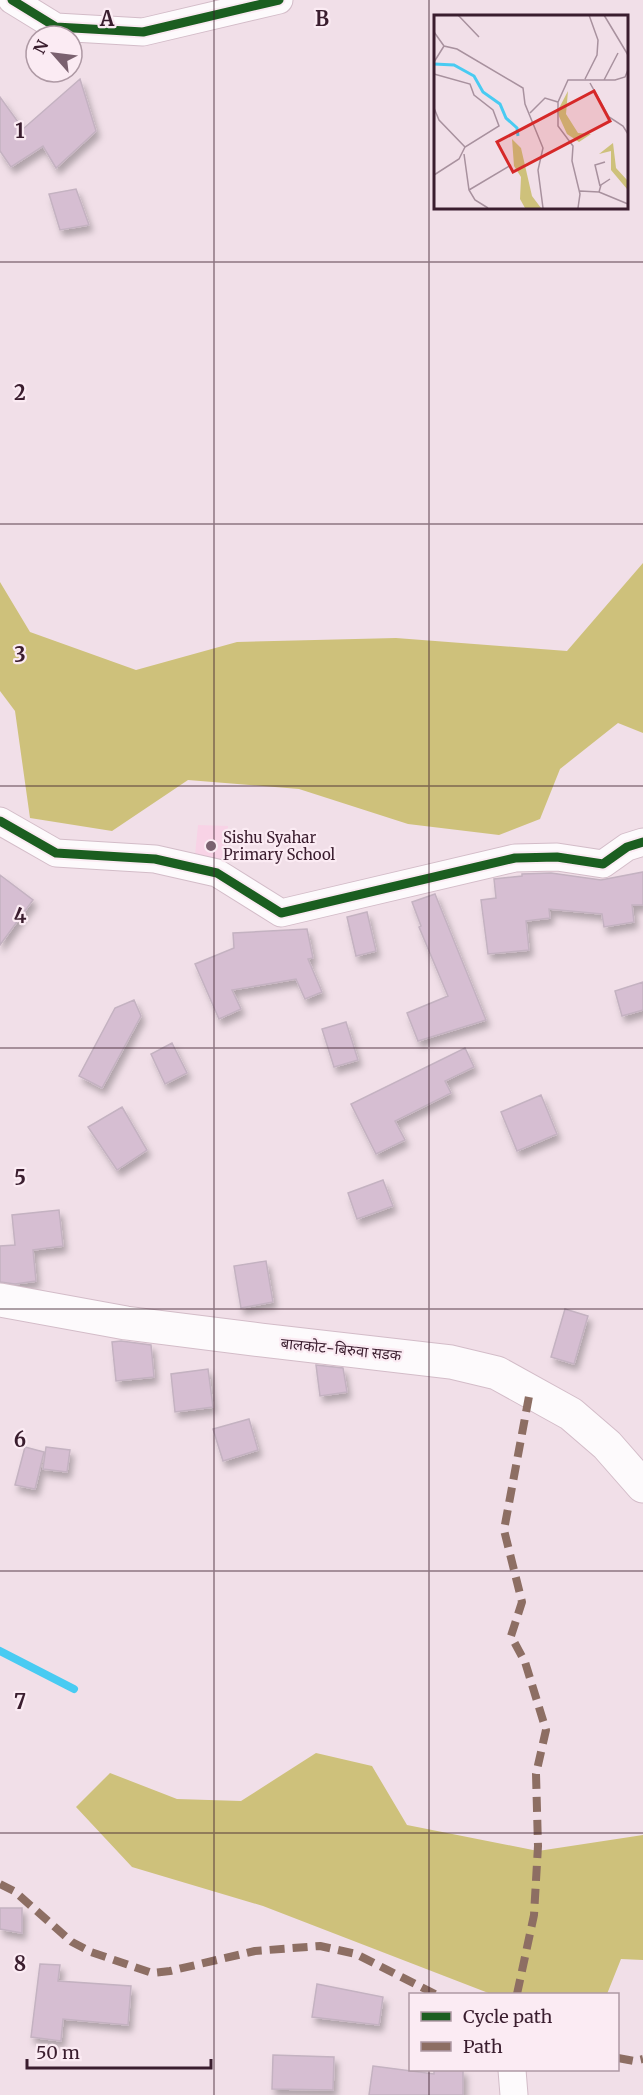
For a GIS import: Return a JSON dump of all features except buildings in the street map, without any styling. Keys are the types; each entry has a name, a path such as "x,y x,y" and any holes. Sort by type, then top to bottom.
{"main road":[{"name":"बालकोट-बिरुवा सडक","path":"0,1300 126,1323 451,1362 497,1373 571,1414 607,1445 643,1486"}],"street":[{"path":"12,0 56,27 143,32 279,0"},
{"path":"0,821 56,854 155,859 217,873 281,913 515,858 557,857 603,864 627,847 643,842"},
{"path":"512,2071 514,2095"}],"shaded area":[{"path":"643,563 643,733 618,723 560,769 540,819 499,835 408,824 299,789 188,780 112,831 30,818 15,711 0,691 0,582 30,632 136,670 237,642 396,638 567,651"},
{"name":"Sishu Syahar Primary School","path":"198,825 228,826 224,866 194,865"},
{"path":"316,1753 372,1766 407,1825 538,1851 643,1835 643,1960 621,1959 607,1993 488,1993 263,1906 132,1867 76,1807 110,1773 177,1799 241,1801"}],"waterway":[{"path":"0,1651 74,1689"}],"marked path":[{"path":"517,1993 534,1915 538,1846 536,1774 546,1730 525,1662 511,1636 522,1602 504,1530 530,1391"},
{"path":"0,1884 14,1891 72,1942 91,1952 152,1973 170,1971 255,1951 320,1946 356,1954 433,1993"},
{"path":"619,2058 634,2061 643,2059"}],"cycle path":[{"path":"12,0 56,27 143,32 279,0"},
{"path":"0,821 56,853 155,859 217,873 281,913 515,858 557,857 603,864 627,847 643,842"}],"place":[{"name":"Sishu Syahar Primary School","path":"211,846"}]}
